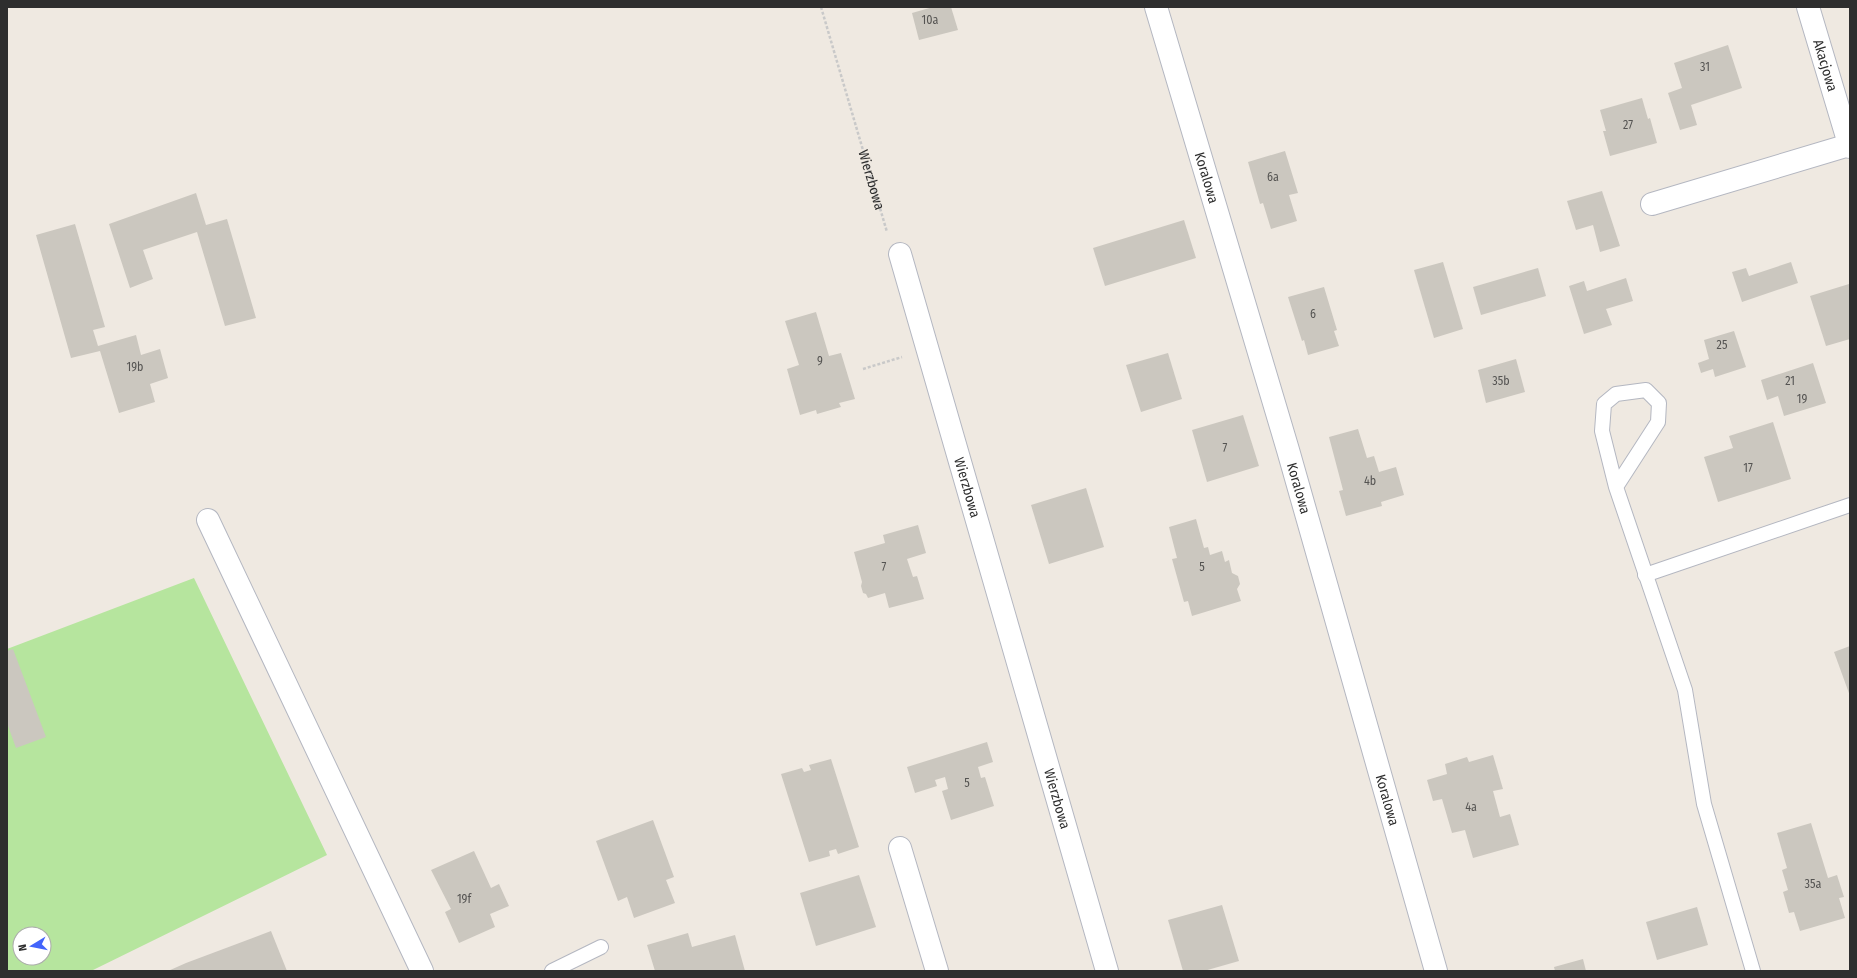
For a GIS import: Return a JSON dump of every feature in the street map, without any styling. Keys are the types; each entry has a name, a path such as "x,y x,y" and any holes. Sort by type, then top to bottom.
{"street":[{"name":"Koralowa","path":"1156,7 1288,450 1436,971"},
{"name":"Akacjowa","path":"1808,7 1850,146"},
{"path":"1652,204 1850,146"},
{"name":"Wierzbowa","path":"900,254 1107,971"},
{"path":"208,520 422,971"},
{"path":"900,848 937,971"}],"lane":[{"path":"1616,486 1658,422 1660,403 1646,390 1616,394 1604,404 1602,431 1616,486 1685,690 1704,804 1753,971"},
{"path":"1645,575 1850,505"},
{"path":"552,971 601,947"}],"path":[{"name":"Wierzbowa","path":"821,7 890,242 900,254"},
{"path":"863,369 928,349"}],"green space":[{"path":"194,578 327,855 91,971 7,971 7,649"}],"building":[{"path":"933,7 951,7 958,30 919,40 912,13"},
{"path":"1728,45 1742,88 1691,105 1697,125 1680,130 1668,93 1682,88 1674,63"},
{"path":"1642,98 1648,119 1650,118 1657,143 1610,156 1603,131 1606,131 1600,110"},
{"path":"1285,151 1298,193 1289,195 1297,221 1271,229 1263,203 1260,204 1248,162"},
{"path":"1602,191 1620,246 1600,252 1593,225 1576,230 1567,201"},
{"path":"196,193 206,225 227,219 256,318 225,326 197,232 143,250 153,279 130,288 109,224"},
{"path":"1184,220 1196,258 1105,286 1093,248"},
{"path":"75,224 105,327 93,330 98,346 136,335 141,355 160,349 168,378 150,384 155,402 119,413 100,351 71,358 36,235"},
{"path":"1443,262 1463,329 1434,338 1414,270"},
{"path":"1791,262 1798,283 1742,302 1732,272 1746,268 1749,276"},
{"path":"1538,268 1546,296 1481,315 1473,287"},
{"path":"1626,278 1633,301 1606,309 1612,325 1584,334 1569,286 1584,281 1587,291"},
{"path":"1849,284 1850,339 1826,346 1810,296"},
{"path":"1324,287 1337,330 1334,331 1339,346 1308,355 1288,297"},
{"path":"816,312 829,356 841,353 855,399 839,403 841,407 817,414 816,410 800,415 787,369 799,365 785,321"},
{"path":"1734,331 1746,367 1715,377 1713,369 1701,373 1698,363 1709,359 1704,340"},
{"path":"1168,353 1182,399 1141,412 1126,365"},
{"path":"1516,359 1525,392 1486,403 1478,370"},
{"path":"1813,363 1826,403 1784,416 1778,396 1767,400 1761,380"},
{"path":"1243,415 1259,466 1207,482 1192,430"},
{"path":"1773,422 1791,479 1718,502 1704,457 1733,448 1729,436"},
{"path":"1358,429 1367,458 1374,456 1379,472 1396,467 1404,495 1381,502 1382,506 1346,516 1339,491 1343,490 1329,437"},
{"path":"1086,488 1104,547 1049,564 1031,505"},
{"path":"1196,519 1204,548 1208,547 1210,555 1222,551 1225,562 1229,560 1232,573 1238,576 1240,584 1237,589 1241,601 1192,616 1188,601 1184,602 1172,559 1177,558 1169,527"},
{"path":"918,525 926,553 907,559 913,577 917,576 924,599 889,608 885,593 868,598 866,594 863,593 861,586 862,582 854,552 885,543 883,535"},
{"path":"1850,646 1850,696 1834,652"},
{"path":"13,649 46,737 16,748 7,723 7,651"},
{"path":"987,742 993,762 978,767 981,778 985,777 994,806 951,820 942,791 948,789 945,777 935,780 937,786 915,793 907,767"},
{"path":"1493,755 1503,789 1493,791 1500,817 1510,814 1519,845 1473,858 1465,830 1452,833 1442,799 1433,801 1427,780 1447,774 1445,764 1467,757 1469,762"},
{"path":"831,759 859,847 838,854 836,849 829,851 830,856 809,862 781,774 802,768 804,772 811,770 809,765"},
{"path":"653,820 674,877 666,880 675,903 634,918 627,897 618,901 596,841"},
{"path":"1811,823 1828,878 1837,875 1844,897 1839,898 1845,918 1800,931 1794,912 1789,913 1783,892 1788,890 1782,870 1787,868 1777,833"},
{"path":"474,851 491,888 499,884 509,906 490,914 495,927 459,943 445,912 451,909 431,870"},
{"path":"859,875 876,927 816,946 800,893"},
{"path":"1222,905 1239,961 1204,971 1183,971 1168,920"},
{"path":"1697,907 1708,945 1657,960 1646,922"},
{"path":"271,931 287,971 168,971 186,963"},
{"path":"688,933 692,947 735,935 745,971 655,971 647,945"},
{"path":"1583,959 1586,971 1555,971 1554,967"}]}
